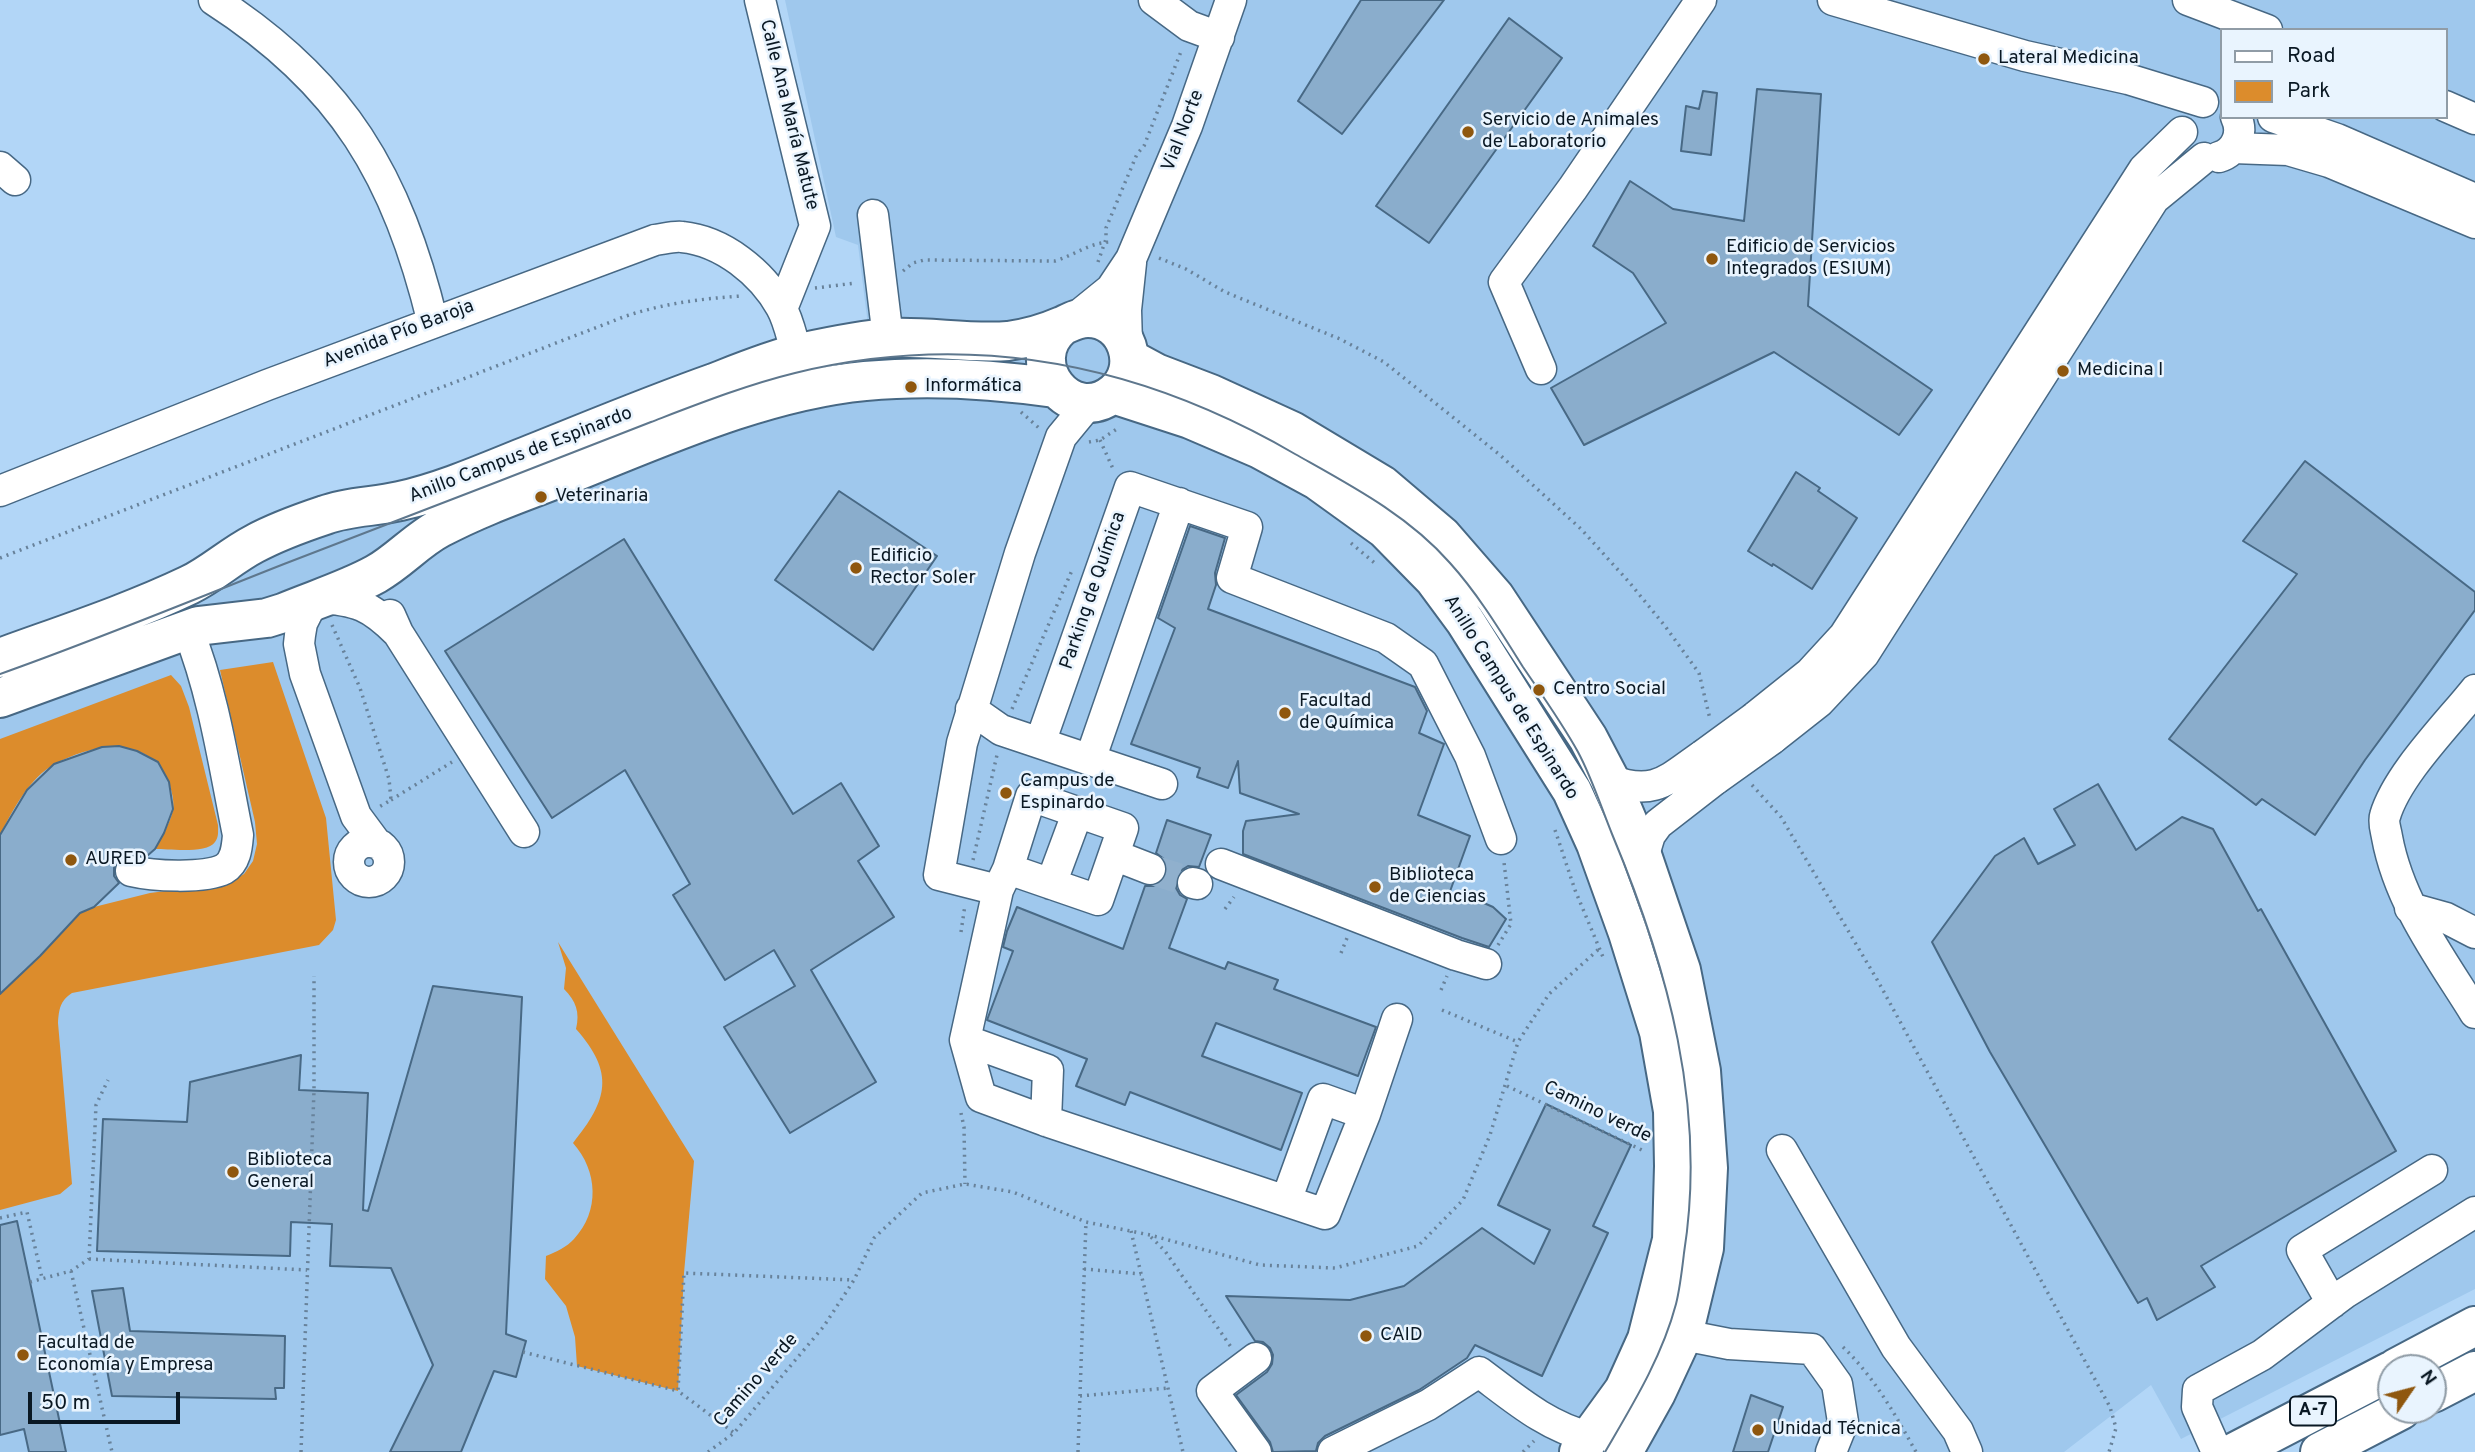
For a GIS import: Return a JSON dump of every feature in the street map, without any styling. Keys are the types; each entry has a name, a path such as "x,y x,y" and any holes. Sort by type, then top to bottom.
{"main road":[{"name":"Anillo Campus de Espinardo","path":"0,658 151,601 220,567 256,542 328,514 402,500 441,489 659,403 797,354 888,338 1010,341 1089,317 1104,321 1116,328 1129,351 1156,373 1212,394 1292,431 1382,485 1442,536 1495,597 1588,738 1610,780 1643,858 1681,970 1701,1071 1708,1168 1704,1248 1683,1335 1656,1393 1597,1447"},
{"path":"1068,323 1051,338 1046,354 1046,370 1079,395 1126,378 1129,351"},
{"name":"Anillo Campus de Espinardo","path":"0,698 188,630 212,624 325,611 364,579 390,564 438,529 656,439 747,407 809,391 863,381 1009,381 1190,419 1260,449 1317,480 1385,529 1434,579 1465,621 1572,791 1596,844 1628,933 1659,1032 1672,1111 1672,1240 1647,1339 1597,1447"},
{"path":"365,507 386,525 392,542 393,555 390,564"},
{"path":"220,567 225,599 238,614 250,621"},
{"path":"2422,1354 2475,1326"},
{"path":"2447,1386 2475,1371"},
{"name":"A-7","path":"2235,1452 2377,1378"},
{"name":"A-7","path":"2320,1452 2377,1422"}],"street":[{"path":"214,0 293,59 346,119 364,145 390,193 417,266 433,323"},
{"name":"Calle Ana María Matute","path":"760,0 816,226 777,301"},
{"path":"1154,0 1189,26 1219,37"},
{"name":"Vial Norte","path":"1068,323 1111,289 1131,259 1187,126 1231,0"},
{"path":"1541,369 1504,282 1573,188 1701,0"},
{"path":"1833,0 2025,56 2128,79 2212,102"},
{"path":"2188,0 2262,28"},
{"path":"2128,79 2182,129 2189,148 2204,158 2225,155 2233,148 2239,137 2237,119"},
{"path":"1643,858 1650,835 1709,766 1764,728 1819,702 1864,654 1978,451 2144,169 2182,129 2189,111 2212,102"},
{"path":"2447,107 2475,120"},
{"path":"2279,119 2337,139 2475,199"},
{"path":"2233,148 2288,150 2329,162 2475,223"},
{"path":"1978,451 2154,199 2204,158"},
{"path":"873,215 888,338"},
{"name":"Avenida Pío Baroja","path":"0,491 267,385 655,240 681,236 706,243 736,258 757,274 777,301"},
{"name":"Vial Norte","path":"1129,351 1126,310 1131,259"},
{"path":"777,301 797,354"},
{"path":"1079,395 1061,437 1020,553 971,709 952,792 939,875 1003,880 1051,884 1098,900 1123,828 1031,796 1003,880 965,1040 981,1097 1325,1214 1365,1114 1397,1019"},
{"name":"Parking de Química","path":"1040,743 1130,487 1247,527 1232,578 1386,638 1423,664 1470,756 1501,839"},
{"path":"1090,760 1179,503"},
{"path":"390,564 386,574 385,598 398,632 524,832"},
{"path":"364,848 356,840 356,816 305,674 300,635 302,623 325,611 360,603 380,615 398,632"},
{"path":"250,621 283,641 305,674"},
{"path":"131,872 153,876 207,873 223,869 236,852 238,835 214,720 197,652 188,630"},
{"path":"2475,691 2400,785 2384,818 2389,846 2410,908 2475,1013"},
{"path":"971,709 1001,730 1162,784"},
{"path":"1610,780 1641,788 1709,766"},
{"path":"1051,884 1077,814"},
{"path":"1114,855 1150,869"},
{"path":"1221,864 1456,955 1486,964"},
{"path":"2410,908 2446,918 2475,933"},
{"path":"965,1040 1048,1070 1046,1121"},
{"path":"1286,1201 1323,1099 1365,1114"},
{"path":"1782,1150 1896,1347 1958,1431 1967,1452"},
{"path":"2333,1303 2302,1250 2432,1170"},
{"path":"2217,1452 2197,1407 2198,1390 2262,1355 2333,1303 2475,1212"},
{"path":"1683,1335 1729,1344 1812,1349 1837,1384 1843,1422 1831,1452"},
{"path":"1250,1363 1212,1391 1256,1452"},
{"path":"1333,1452 1428,1405 1479,1372 1550,1423 1597,1447"}],"path":[{"path":"1097,265 1106,239 1106,228 1136,155 1144,146 1189,26"},
{"path":"0,558 626,316 687,299 777,301"},
{"path":"325,611 364,699 389,779 391,800"},
{"path":"356,816 387,804 472,749"},
{"path":"1486,964 1511,924 1501,839"},
{"path":"301,1452 314,1090 314,976"},
{"path":"1443,1010 1518,1042"},
{"path":"89,1259 96,1105 108,1080"},
{"name":"Camino verde","path":"1507,1086 1674,1166"},
{"path":"0,1218 27,1212 42,1278"},
{"path":"1079,1452 1086,1222"},
{"path":"1131,1231 1183,1452"},
{"path":"1150,1235 1250,1363"},
{"path":"30,1282 71,1271 89,1259 307,1270"},
{"path":"1084,1269 1141,1274"},
{"path":"71,1271 112,1452"},
{"path":"678,1391 684,1273 854,1280"},
{"name":"Camino verde","path":"709,1452 734,1433 824,1326"},
{"path":"523,1352 678,1391 734,1433"},
{"path":"1080,1396 1168,1388"}],"shaded area":[{"name":"Campus de Espinardo","path":"785,0 2475,0 2475,1289 2181,1439 2151,1385 2064,1452 0,1452 0,658 212,572 870,341 858,245 836,237"}],"green space":[{"path":"273,662 326,818 336,920 333,930 319,945 72,993 68,996 61,1006 58,1023 72,1184 60,1194 0,1210 0,994 80,913 150,893 228,883 244,874 253,861 257,844 255,822 220,670"},
{"path":"171,675 181,686 189,707 218,825 218,836 211,846 178,850 155,849 168,826 173,810 169,782 155,762 143,753 114,747 83,752 46,770 23,795 0,835 0,739"},
{"path":"558,942 694,1161 684,1273 678,1391 577,1366 575,1337 566,1306 545,1279 546,1256 571,1242 582,1228 592,1204 591,1178 573,1143 594,1113 602,1086 597,1059 576,1029 577,1012 572,998 564,989 566,968"}],"building":[{"path":"1361,0 1444,0 1342,134 1298,101"},
{"name":"Servicio de Animales de Laboratorio","path":"1509,18 1562,58 1429,243 1376,206"},
{"name":"Edificio de Servicios Integrados (ESIUM)","path":"1757,89 1821,94 1808,306 1932,390 1899,435 1774,352 1584,445 1551,388 1666,323 1633,273 1593,246 1630,181 1673,209 1744,221"},
{"path":"1703,91 1717,93 1711,155 1681,151 1686,106 1699,109"},
{"path":"2305,461 2475,592 2475,610 2365,760 2315,835 2262,799 2256,805 2169,739 2297,574 2243,541"},
{"path":"1796,472 1857,518 1812,589 1748,551"},
{"name":"Edificio Rector Soler","path":"839,491 937,556 873,650 775,580"},
{"name":"Facultad de Química","path":"1190,526 1225,538 1215,573 1216,585 1208,609 1415,687 1427,711 1419,733 1444,744 1418,815 1470,836 1448,897 1468,896 1493,907 1506,919 1489,947 1243,854 1246,821 1299,814 1240,793 1238,761 1228,788 1197,777 1200,768 1131,744 1175,628 1158,618"},
{"path":"624,539 793,814 841,783 879,846 858,861 894,917 811,970 876,1082 790,1133 724,1027 795,986 774,950 725,980 673,895 690,884 625,770 552,818 445,651"},
{"name":"AURED","path":"119,746 137,751 158,762 169,782 173,809 164,833 155,849 147,856 126,854 118,859 114,876 119,883 94,907 80,913 0,994 0,835 27,790 54,764 102,747"},
{"path":"2098,784 2136,850 2182,817 2213,829 2258,911 2261,909 2396,1151 2201,1266 2215,1287 2157,1320 2147,1298 2138,1303 1990,1052 1932,942 1995,856 2024,838 2038,864 2075,845 2054,809"},
{"path":"1167,820 1211,835 1199,867 1188,866 1180,871 1176,878 1176,888 1180,895 1187,899 1169,948 1225,969 1228,962 1278,980 1274,989 1376,1027 1358,1076 1216,1023 1202,1056 1302,1093 1281,1150 1130,1092 1125,1105 1076,1086 1087,1059 987,1020 1013,951 1003,947 1017,907 1123,949 1145,886 1160,883 1166,875 1164,859 1156,853"},
{"path":"433,986 522,997 506,1334 526,1341 516,1377 494,1371 461,1452 390,1452 433,1365 391,1268 330,1266 332,1224 291,1222 290,1256 97,1251 103,1119 187,1122 190,1082 301,1055 299,1090 368,1093 363,1210 368,1211"},
{"name":"CAID","path":"1546,1104 1631,1145 1593,1226 1608,1233 1542,1376 1475,1345 1467,1358 1419,1390 1325,1436 1318,1443 1316,1451 1273,1452 1270,1442 1236,1395 1267,1372 1273,1355 1263,1342 1255,1341 1226,1296 1350,1300 1404,1286 1482,1228 1534,1264 1550,1230 1498,1205"},
{"name":"Facultad de Economía y Empresa","path":"17,1221 66,1452 29,1452 24,1429 0,1435 0,1225"},
{"path":"123,1288 130,1331 285,1336 284,1388 275,1388 276,1399 112,1396 92,1291"},
{"name":"Unidad Técnica","path":"1751,1395 1783,1407 1768,1452 1733,1452"}],"tunnel":[{"path":"1150,869 1193,883"}],"tram line":[{"path":"0,674 686,408 795,373 861,360 926,355 990,356 1053,364 1115,377 1176,397 1236,423 1377,502 1416,530 1460,575 1489,614 1578,752 1632,885 1650,936 1678,1039 1690,1145 1690,1199 1680,1285 1670,1324 1646,1380 1605,1452"}],"place":[{"name":"Lateral Medicina","path":"1984,59"},
{"name":"Servicio de Animales de Laboratorio","path":"1468,132"},
{"name":"Edificio de Servicios Integrados (ESIUM)","path":"1712,259"},
{"name":"Medicina I","path":"2063,371"},
{"name":"Informática","path":"911,387"},
{"name":"Veterinaria","path":"541,497"},
{"name":"Edificio Rector Soler","path":"856,568"},
{"name":"Centro Social","path":"1539,690"},
{"name":"Facultad de Química","path":"1285,713"},
{"name":"Campus de Espinardo","path":"1006,793"},
{"name":"AURED","path":"71,860"},
{"name":"Biblioteca de Ciencias","path":"1375,887"},
{"name":"Biblioteca General","path":"233,1172"},
{"name":"CAID","path":"1366,1336"},
{"name":"Facultad de Economía y Empresa","path":"23,1355"},
{"name":"Unidad Técnica","path":"1758,1430"}]}
